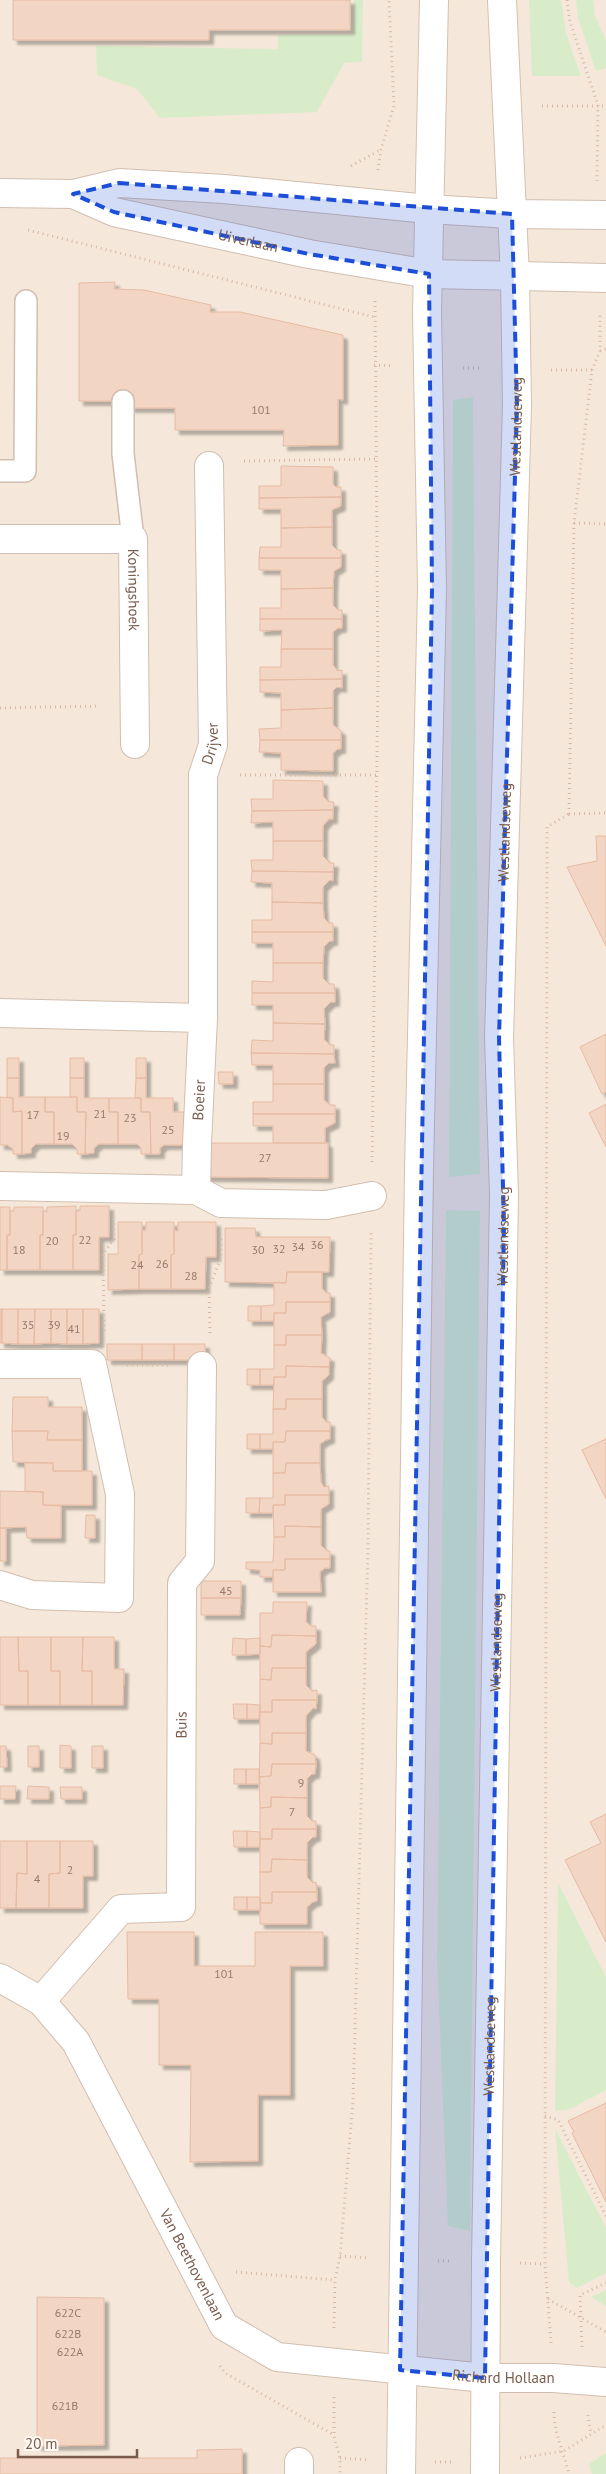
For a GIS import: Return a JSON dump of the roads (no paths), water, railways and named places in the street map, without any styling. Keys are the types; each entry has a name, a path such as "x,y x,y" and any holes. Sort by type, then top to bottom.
{"main road":[{"path":"401,2474 400,2370 405,2260 419,1159 432,588 427,347 428,209 433,143 434,0"},
{"name":"Westlandseweg","path":"485,2474 486,2262 504,1195 499,1038 516,405 515,277 502,0"},
{"name":"Uiverlaan","path":"0,193 73,194 119,183 224,189 428,209 512,214 606,215"},
{"name":"Uiverlaan","path":"73,194 114,212 309,254 428,274 606,278"},
{"name":"Drijver","path":"203,1018 203,775 213,745 210,466"},
{"name":"Koningshoek","path":"0,539 133,539 135,744"},
{"path":"0,1013 203,1018"},
{"name":"Boeier","path":"196,1190 203,1018"},
{"path":"0,1186 196,1190 221,1203 326,1205 372,1196"},
{"path":"0,1364 92,1364 120,1494 119,1598 32,1596 0,1585"},
{"name":"Buis","path":"41,2001 121,1909 181,1907 182,1583 200,1561 202,1366"},
{"name":"Van Beethovenlaan","path":"0,1978 41,2001 76,2042 224,2326 277,2357 400,2370"},
{"name":"Richard Hollaan","path":"400,2370 485,2378 553,2378 606,2382"}],"lane":[{"path":"0,471 24,471 26,301"},
{"path":"123,401 123,454 133,539"}]}
